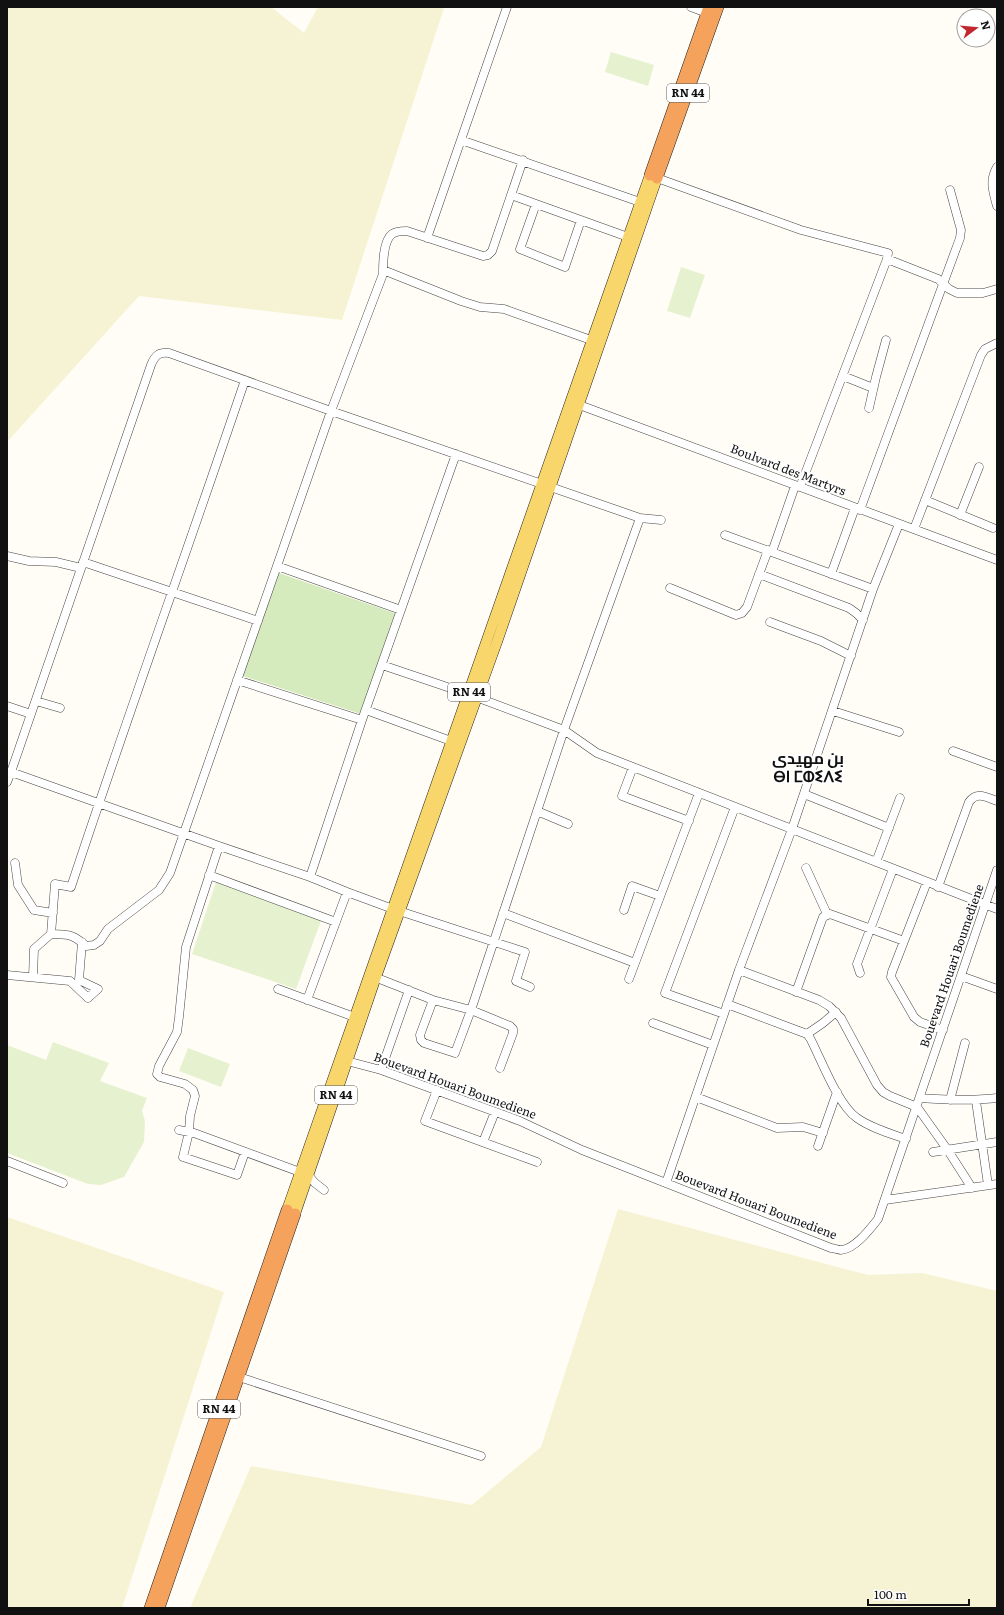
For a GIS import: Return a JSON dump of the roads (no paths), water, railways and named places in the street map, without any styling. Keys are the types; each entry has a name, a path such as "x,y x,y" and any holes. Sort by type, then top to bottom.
{"highway":[{"name":"RN 44","path":"653,176 718,7"},
{"name":"RN 44","path":"653,176 708,10"},
{"name":"RN 44","path":"159,1608 239,1377 291,1212"},
{"name":"RN 44","path":"150,1608 291,1212"}],"main road":[{"name":"RN 44","path":"575,403 592,340 640,202 653,176"},
{"name":"RN 44","path":"291,1212 575,403 653,176"},
{"name":"RN 44","path":"397,910 452,742 472,696"}],"street":[{"path":"427,238 507,7"},
{"path":"691,7 708,10"},
{"path":"461,140 523,160 640,202"},
{"path":"32,977 34,948 51,934 70,935 76,937 86,946 94,945 100,941 108,929 159,890 170,873 331,411 382,274 387,241 392,234 400,231 407,231 483,256 488,255 492,251 523,160"},
{"path":"997,167 992,175 992,187 997,206"},
{"path":"653,176 801,230 888,253 888,259 843,376 798,487 759,574 747,608 742,613 736,615 670,588"},
{"path":"831,574 955,253 961,230 950,190"},
{"path":"511,195 628,237"},
{"path":"536,204 520,250 565,267 581,220"},
{"path":"888,259 938,279 942,284 957,293 983,293 997,289"},
{"path":"383,270 461,301 480,306 504,309 592,340"},
{"path":"869,408 886,340"},
{"path":"914,529 981,355 985,349 997,343"},
{"path":"7,782 154,358 162,352 169,353 640,518 661,520"},
{"path":"843,376 873,388"},
{"path":"51,934 55,884 71,887 98,803 173,592 245,380"},
{"name":"Boulvard des Martyrs","path":"575,403 997,560"},
{"path":"310,877 362,720 456,454"},
{"path":"960,515 979,467"},
{"path":"925,500 993,528"},
{"path":"433,1000 420,1035 421,1040 424,1043 455,1052 471,1010 564,730 640,518"},
{"path":"666,1183 739,970 792,829 873,589 899,524"},
{"path":"725,535 873,589"},
{"path":"7,556 29,561 82,565 173,592 258,621"},
{"path":"277,566 401,610"},
{"path":"759,574 849,608 863,620"},
{"path":"770,622 821,641 851,656"},
{"path":"382,665 564,730 597,753 985,906 997,909"},
{"path":"237,680 362,720"},
{"path":"36,701 60,708"},
{"path":"7,706 31,714"},
{"path":"366,710 452,742"},
{"path":"833,711 900,732"},
{"path":"953,751 997,767"},
{"path":"633,767 622,796 689,821"},
{"path":"11,772 310,877 397,910 525,952 516,981 530,987"},
{"path":"629,979 699,793"},
{"path":"804,794 889,828"},
{"path":"938,887 969,802 977,795 982,795 997,801"},
{"path":"876,862 900,798"},
{"path":"724,1014 665,993 735,807"},
{"path":"537,811 568,824"},
{"path":"219,846 186,946 180,1017 176,1032 159,1066 157,1074 160,1077 185,1084 193,1090 195,1096 183,1157 237,1175 245,1152"},
{"path":"15,862 18,885 34,910 53,913"},
{"path":"806,868 827,914"},
{"path":"860,973 857,964 893,869"},
{"name":"Bouevard Houari Boumediene","path":"344,1060 381,1070 520,1121 582,1150 831,1248 841,1250 865,1235 878,1219 997,870"},
{"path":"209,875 336,922"},
{"path":"927,882 892,972 893,981 914,1017 920,1022 943,1030"},
{"path":"624,910 632,886 660,896"},
{"path":"307,1000 347,892"},
{"path":"503,913 635,963"},
{"path":"796,992 823,917 827,914"},
{"path":"827,914 904,941"},
{"path":"7,975 70,981 88,998 98,989 79,980 82,942"},
{"path":"739,970 819,1000 836,1012 841,1018 877,1085 883,1092 890,1096 916,1107 947,1149 972,1188"},
{"path":"373,976 433,1000 471,1010 510,1026 513,1029 513,1033 500,1068"},
{"path":"961,976 997,989"},
{"path":"278,989 358,1019"},
{"path":"381,1070 409,990"},
{"path":"727,1004 807,1034 837,1092 850,1112 857,1118 876,1128 906,1139"},
{"path":"807,1034 836,1012"},
{"path":"653,1023 713,1045"},
{"path":"950,1100 966,1043"},
{"path":"437,1090 425,1121 537,1162"},
{"path":"818,1146 837,1092"},
{"path":"696,1097 777,1128 803,1127 823,1133"},
{"path":"920,1098 976,1101 997,1098"},
{"path":"976,1101 988,1185"},
{"path":"483,1142 495,1112"},
{"path":"179,1130 189,1132 304,1173 324,1190"},
{"path":"933,1152 997,1142"},
{"path":"7,1161 62,1183"},
{"path":"885,1200 997,1184"},
{"path":"239,1377 481,1456"}],"district":[{"name":"بن مهيدي ⴱⵏ ⵎⵀⵉⴷⵉ","path":"808,767"}]}
